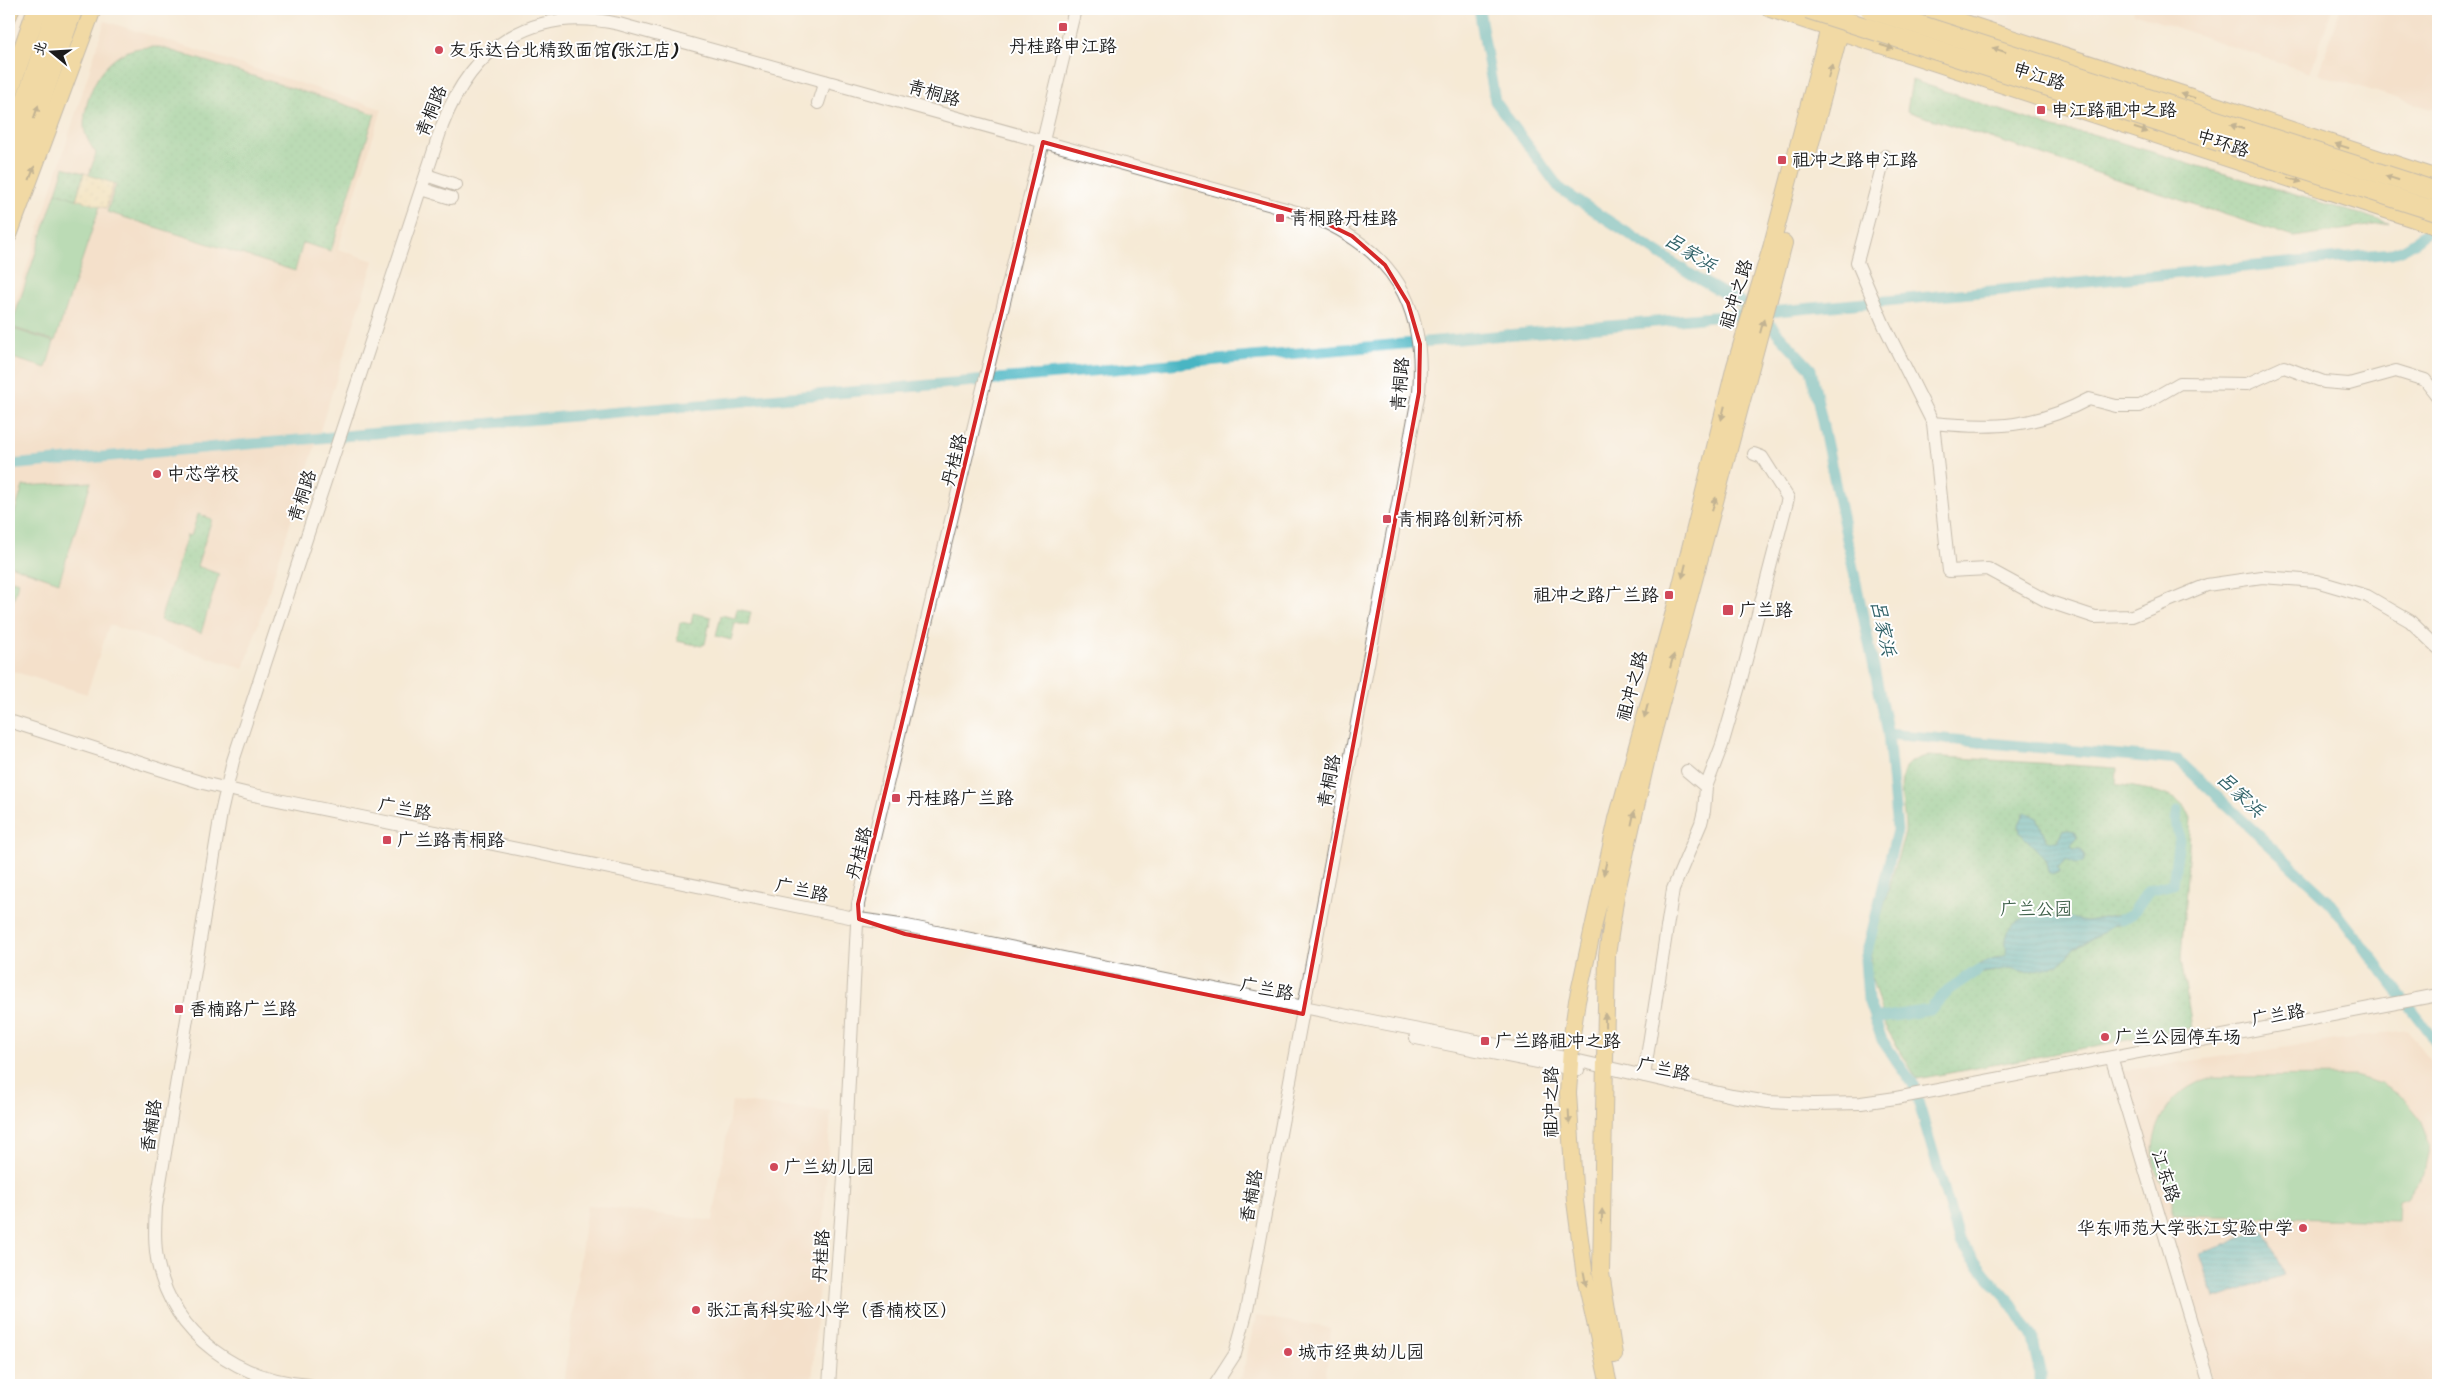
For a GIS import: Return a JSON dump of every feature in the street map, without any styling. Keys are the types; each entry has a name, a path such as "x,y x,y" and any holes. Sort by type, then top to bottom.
{"highway":[{"path":"9,90 36,9"},
{"path":"9,150 57,9"},
{"path":"9,191 73,9"},
{"name":"中环路","path":"1808,9 2438,212"},
{"name":"中环路","path":"1870,9 2438,192"}],"main road":[{"path":"9,15 11,9"},
{"path":"9,235 93,9"},
{"name":"申江路","path":"1770,9 2438,228"},
{"name":"祖冲之路","path":"1609,1385 1585,1277 1575,1200 1568,1102 1572,1035 1586,951 1616,819 1776,251 1834,30 1834,9"},
{"name":"祖冲之路","path":"1834,30 1846,9"},
{"name":"申江路","path":"1923,9 2438,178"},
{"name":"祖冲之路","path":"1620,1385 1601,1274 1607,955 1616,895 1650,745 1742,369"}],"street":[{"name":"丹桂路","path":"1046,142 1074,9"},
{"name":"丹桂路","path":"829,1385 859,919 858,904 984,400 1046,142 1082,9"},
{"name":"青桐路","path":"226,789 448,110 462,83 472,70 485,56 518,33 550,22 576,18 600,20 1263,202 1332,225 1358,240 1385,265 1399,285 1416,324 1422,364 1419,392 1304,1010"},
{"path":"818,102 825,81"},
{"path":"1885,156 1857,262 1884,325 1933,423 1949,571 1988,569 2047,601 2095,617 2132,616 2207,585 2262,577 2316,581 2367,596 2410,621 2438,648"},
{"path":"426,176 456,185"},
{"path":"422,189 451,198"},
{"path":"1933,423 1976,428 2026,424 2066,411 2089,399 2116,406 2140,406 2180,384 2247,384 2284,366 2324,382 2349,384 2396,371 2425,380 2438,397"},
{"path":"1644,1076 1673,889 1701,823 1706,787 1722,745 1740,683 1788,498 1762,457 1754,454"},
{"name":"广兰路","path":"9,721 226,789 859,919 872,927 953,944 1304,1010 1493,1055 1570,1064 1732,1101 1792,1109 1862,1108 2390,1008"},
{"path":"1687,771 1706,787"},
{"name":"香楠路","path":"226,789 156,1207 156,1246 161,1272 175,1307 186,1323 211,1350 234,1365 259,1376 309,1385"},
{"name":"广兰路","path":"1943,1092 2113,1063 2437,998"},
{"name":"香楠路","path":"1215,1385 1234,1354 1246,1318 1304,1010"},
{"name":"江东路","path":"2113,1063 2210,1385"},
{"name":"广兰路","path":"1605,1072 1644,1076 1768,1102 1838,1104 1897,1101"}],"highlighted area":[{"path":"1043,142 1311,216 1352,236 1385,265 1408,303 1420,344 1419,392 1303,1014 905,934 859,919 858,904"}],"shaded area":[{"path":"2134,9 2332,9 2310,73 2133,13"},
{"path":"2340,9 2438,9 2438,111 2318,74"},
{"name":"中芯学校","path":"105,21 382,109 338,249 374,261 244,669 109,625 87,694 9,670 9,323"},
{"name":"华东师范大学张江实验中学","path":"2407,1030 2438,1071 2438,1385 2214,1385 2120,1071"},
{"name":"张江高科实验小学（香楠校区）","path":"732,1101 831,1112 812,1385 564,1385 587,1205 713,1221"},
{"name":"城市经典幼儿园","path":"1256,1316 1331,1328 1325,1385 1234,1385 1242,1376"}],"green space":[{"path":"160,47 375,114 331,251 303,243 295,271 107,212 116,184 89,175 96,153 84,129 87,103 95,82 108,64 116,57 134,49"},
{"path":"1912,80 2057,129 2092,134 2389,223 2294,237 1907,111"},
{"path":"64,167 84,173 76,199 56,192"},
{"path":"56,192 100,206 55,341 11,327"},
{"path":"10,328 54,342 46,368 9,357"},
{"path":"91,482 59,582 9,565 9,531 23,486"},
{"path":"198,514 212,519 197,566 219,574 201,633 160,620 187,535 191,536"},
{"path":"9,579 19,582 9,613"},
{"path":"737,609 751,612 748,626 735,623 731,640 716,636 721,615 735,618"},
{"path":"693,613 711,617 705,644 701,646 677,641 680,622 691,624"},
{"name":"广兰公园","path":"1929,756 2117,768 2116,784 2159,792 2169,796 2186,809 2191,818 2181,959 2192,1028 1917,1079 1885,1026 1870,971 1873,944 1905,832 1901,785 1903,775 1907,766 1916,760"},
{"path":"2355,1076 2382,1084 2401,1096 2419,1118 2430,1145 2424,1173 2407,1198 2399,1201 2398,1221 2173,1215 2173,1197 2161,1182 2155,1169 2154,1141 2164,1114 2183,1091 2213,1077"}],"sand":[{"path":"84,173 114,183 106,208 76,199"}],"water":[{"path":"2025,812 2037,817 2047,841 2058,841 2064,829 2074,831 2077,838 2071,844 2073,849 2081,849 2085,856 2083,863 2076,864 2066,860 2058,866 2059,872 2052,875 2048,872 2045,858 2020,833 2019,824"},
{"path":"2041,914 2087,921 2120,915 2123,923 2113,925 2094,938 2074,948 2059,965 2026,972 2010,968 1979,974 1976,966 2005,955 2006,939 2014,923 2024,918"},
{"path":"2264,1230 2284,1275 2215,1299 2200,1254"}],"waterway":[{"name":"吕家浜","path":"1479,9 1495,101 1560,189 1700,280 1759,313 1811,369 1888,734 2178,760 2326,898 2438,1044"},
{"path":"9,465 1759,313 2392,253 2411,244 2437,223"},
{"path":"1888,734 1897,830 1865,960 1868,1000 1882,1040 1913,1084 1959,1240 2012,1304 2032,1336 2040,1371 2040,1385"},
{"path":"2121,919 2132,914 2149,890 2173,884 2179,838 2176,820 2178,811"},
{"path":"1874,1019 1930,1010 1948,990 1978,970"}],"place":[{"name":"丹桂路申江路","path":"1063,27"},
{"name":"友乐达台北精致面馆(张江店)","path":"439,50"},
{"name":"申江路祖冲之路","path":"2041,110"},
{"name":"祖冲之路申江路","path":"1782,160"},
{"name":"青桐路丹桂路","path":"1280,218"},
{"name":"中芯学校","path":"157,474"},
{"name":"青桐路创新河桥","path":"1387,519"},
{"name":"祖冲之路广兰路","path":"1669,595"},
{"name":"广兰路","path":"1728,610"},
{"name":"丹桂路广兰路","path":"896,798"},
{"name":"广兰路青桐路","path":"387,840"},
{"name":"香楠路广兰路","path":"179,1009"},
{"name":"广兰公园停车场","path":"2105,1037"},
{"name":"广兰路祖冲之路","path":"1485,1041"},
{"name":"广兰幼儿园","path":"774,1167"},
{"name":"华东师范大学张江实验中学","path":"2303,1228"},
{"name":"张江高科实验小学（香楠校区）","path":"696,1310"},
{"name":"城市经典幼儿园","path":"1288,1352"}]}
